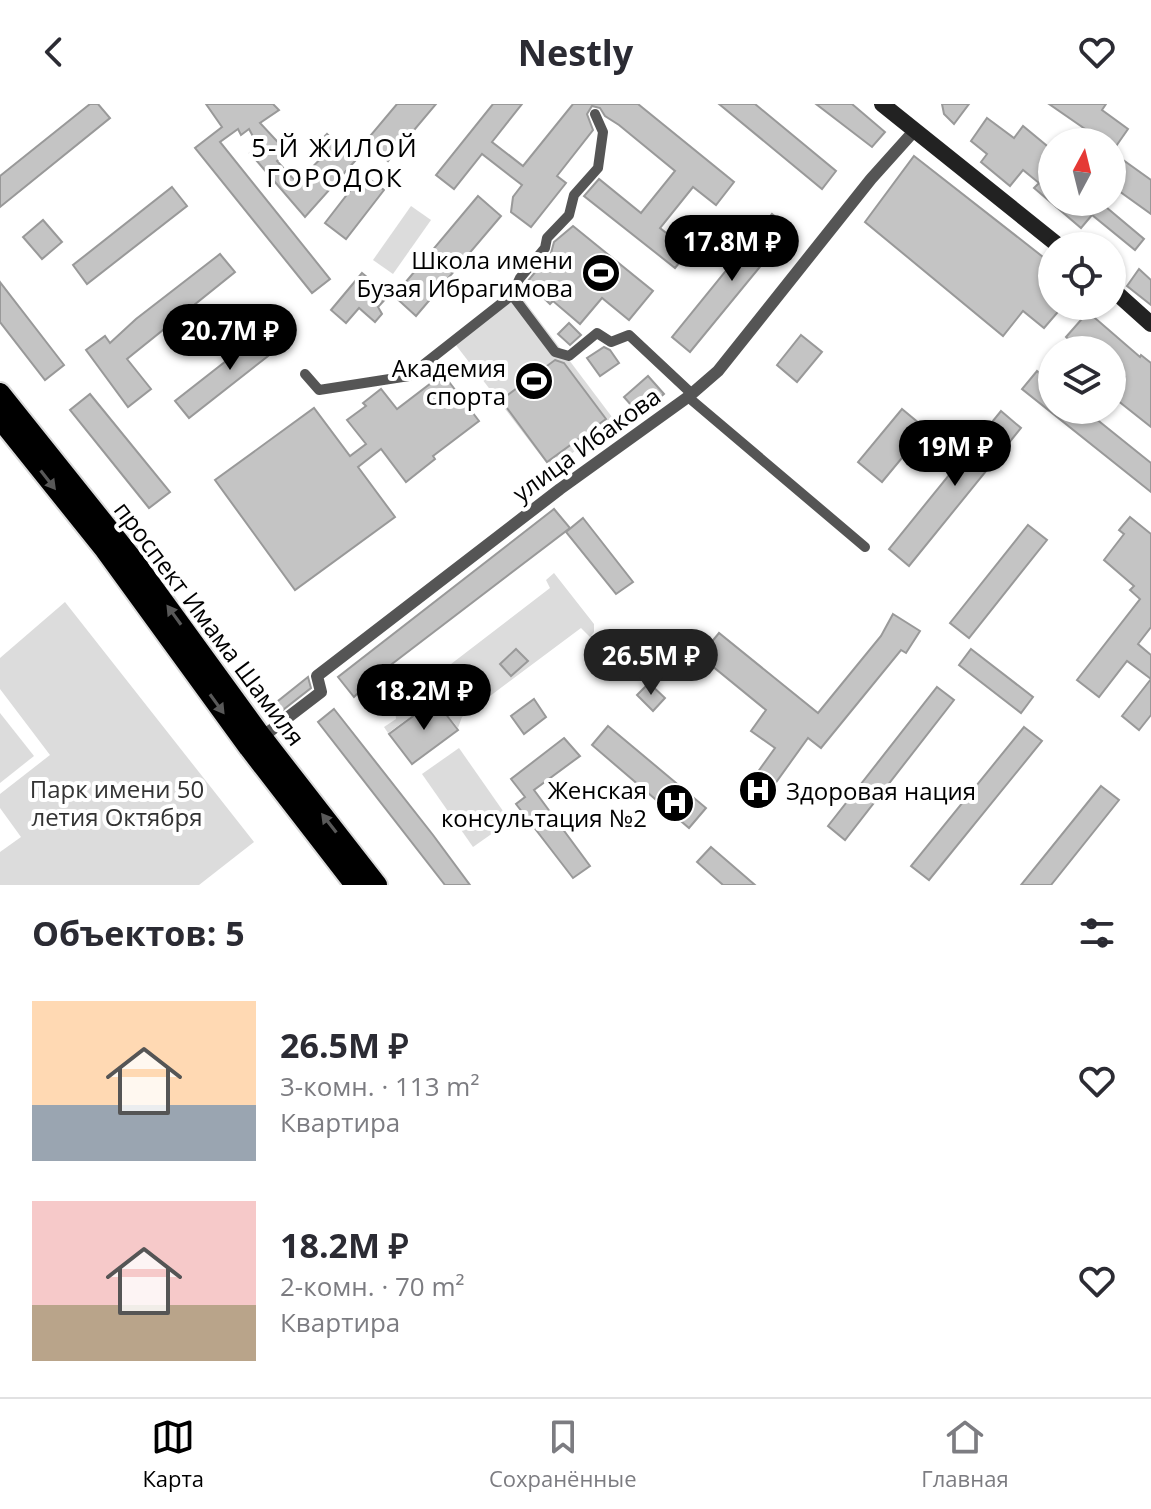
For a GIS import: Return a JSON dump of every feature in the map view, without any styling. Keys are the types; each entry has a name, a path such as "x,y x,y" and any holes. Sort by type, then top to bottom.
{"main road":[{"path":"882,104 1042,232"},
{"path":"1126,302 1151,324"},
{"name":"проспект Имама Шамиля","path":"0,393 256,742 355,885"},
{"name":"проспект Имама Шамиля","path":"0,419 111,545"},
{"name":"проспект Имама Шамиля","path":"256,742 377,885"}],"street":[{"path":"305,374 319,390 409,376 512,295 520,278 545,248 547,238 569,215 574,195 598,168 603,132 595,114"},
{"name":"улица Ибакова","path":"256,742 321,692 317,676 718,371 871,179 915,130"},
{"path":"512,295 555,352 569,356 597,333 611,342 629,335 690,395 865,547"}],"green space":[{"path":"411,206 431,220 393,274 373,260"},
{"name":"Академия спорта","path":"514,287 615,421 551,469 452,340"},
{"path":"554,573 594,624 590,637 581,628 462,717 458,728 435,699 388,733 384,727 396,719 395,707 550,588 546,580"},
{"name":"Парк имени 50 летия Октября","path":"65,602 254,842 199,885 0,885 0,852 21,837 0,808 0,794 50,755 0,689 0,658"},
{"path":"0,713 34,756 0,783"},
{"path":"459,748 510,821 473,847 422,774"}],"building":[{"path":"90,104 98,104 110,118 0,207 0,176"},
{"path":"206,104 273,104 279,110 260,123 287,152 277,161 297,183 329,150 320,141 327,134 355,161 305,217 250,153 258,146 249,129 241,135 238,129 220,142 330,279 312,293 195,148 222,127"},
{"path":"397,104 436,104 388,161 365,142"},
{"path":"493,104 522,104 492,142 523,166 573,104 638,104 734,182 716,205 693,187 660,228 689,251 675,268 584,196 599,179 641,213 675,171 605,116 600,108 592,106 587,114 593,130 557,176 566,183 531,227 511,212 513,197 522,185 482,154 454,189 436,175"},
{"path":"719,104 755,104 836,171 822,189"},
{"path":"816,104 852,104 885,132 872,147"},
{"path":"942,104 969,104 954,124 944,114"},
{"path":"1049,104 1106,104 1102,110 1128,129 1126,132 1126,128 1084,128"},
{"path":"987,118 1014,138 1023,126 1038,138 1038,182 1023,170 1010,186 981,162 987,154 971,141"},
{"path":"914,156 1038,253 1038,320 1051,320 1044,328 1023,311 1003,336 865,222"},
{"path":"1126,162 1151,180 1151,214 1126,196"},
{"path":"363,174 384,190 346,239 325,223"},
{"path":"172,187 187,206 87,284 73,265"},
{"path":"478,196 501,216 416,316 394,296"},
{"path":"772,214 791,229 690,352 672,337"},
{"path":"1067,216 1091,216 1081,228"},
{"path":"1093,216 1117,216 1144,239 1135,250 1126,243 1126,232 1113,232"},
{"path":"43,220 62,242 42,259 23,237"},
{"name":"Школа имени Бузая Ибрагимова","path":"573,226 653,291 629,320 602,298 580,324 553,301 550,304 527,282 551,253 554,242"},
{"path":"220,254 235,272 127,359 151,389 128,407 86,350 105,336 110,343"},
{"path":"1139,269 1151,280 1151,305 1127,286"},
{"path":"362,273 389,295 378,307 382,314 375,322 359,308 346,323 331,310"},
{"path":"0,282 64,365 45,380 0,322"},
{"path":"1081,320 1097,320 1116,336 1067,336"},
{"path":"569,323 581,335 570,345 558,334"},
{"path":"272,325 286,342 189,418 175,401"},
{"path":"801,335 822,352 797,382 777,365"},
{"path":"1126,345 1151,363 1151,427 1126,407"},
{"path":"604,347 619,363 600,376 587,358"},
{"path":"555,360 564,363 606,419 547,462 501,400"},
{"path":"1037,371 1038,372 1038,402 1022,389"},
{"path":"443,374 479,421 433,456 435,459 406,482 381,449 358,467 395,517 295,590 215,480 314,408 350,456 366,444 347,420 366,406 363,403 381,389 397,409"},
{"path":"648,376 664,394 640,415 624,397"},
{"path":"90,394 170,492 149,508 70,410"},
{"path":"902,409 926,429 882,482 858,462"},
{"path":"1001,411 1021,428 909,566 889,549"},
{"path":"1066,424 1102,424 1151,463 1151,492"},
{"path":"554,509 570,528 371,680 354,697 338,677"},
{"path":"1130,517 1151,534 1151,627 1138,644 1151,655 1151,679 1127,661 1099,697 1077,680 1140,599 1130,590 1134,586 1104,560 1124,534 1119,530"},
{"path":"583,518 633,582 616,594 566,532"},
{"path":"1028,525 1047,540 969,638 950,623"},
{"path":"893,614 920,631 906,653 901,650 821,748 808,738 764,799 747,787 775,748 751,731 766,710 700,656 719,633 818,713 881,636"},
{"path":"516,649 528,661 511,676 500,664"},
{"path":"971,649 1033,697 1021,713 959,665"},
{"path":"308,677 311,688 279,713 273,705"},
{"path":"1151,679 1151,715 1139,730 1122,716"},
{"path":"649,683 665,698 653,711 637,695"},
{"path":"937,687 954,700 845,840 828,826"},
{"path":"534,699 546,717 524,734 511,716"},
{"path":"435,700 458,730 412,764 389,734"},
{"path":"334,709 470,885 445,885 318,722"},
{"path":"608,726 706,808 689,828 592,745"},
{"path":"1024,727 1042,741 929,880 911,866"},
{"path":"564,738 580,756 534,790 590,866 573,878 516,804 525,797 511,779"},
{"path":"1101,786 1119,800 1051,885 1021,885"},
{"path":"711,847 755,885 723,885 697,862"}],"place":[{"name":"Школа имени Бузая Ибрагимова","path":"601,273"},
{"name":"Академия спорта","path":"534,381"},
{"name":"Здоровая нация","path":"758,790"},
{"name":"Женская консультация №2","path":"675,803"}],"district":[{"name":"5-Й ЖИЛОЙ ГОРОДОК","path":"335,162"}]}
